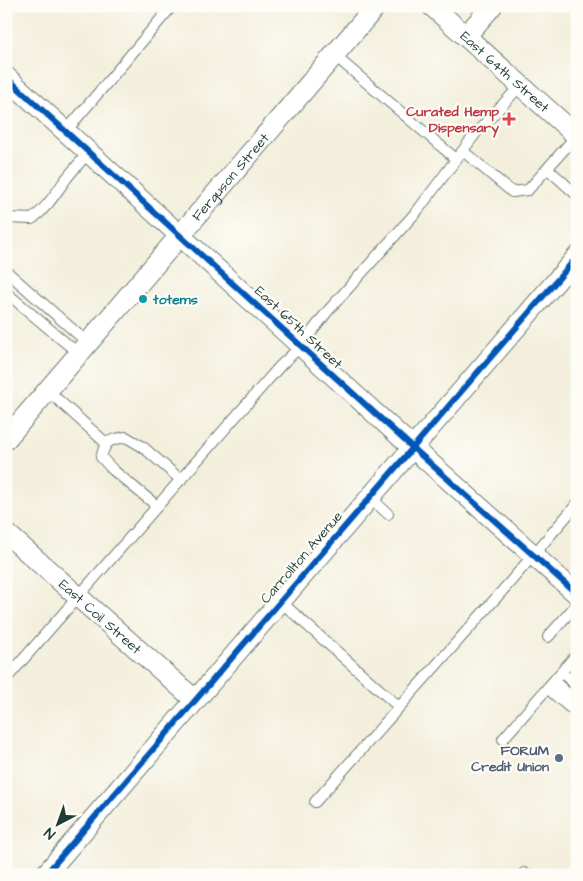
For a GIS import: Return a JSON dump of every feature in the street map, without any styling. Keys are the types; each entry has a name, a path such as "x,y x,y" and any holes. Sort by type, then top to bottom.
{"street":[{"name":"Ferguson Street","path":"6,439 376,6"},
{"name":"East 64th Street","path":"432,6 577,135"},
{"path":"466,36 492,6"},
{"name":"East 65th Street","path":"6,77 413,448 577,594"},
{"name":"Carrollton Avenue","path":"46,874 577,257"},
{"name":"East Coil Street","path":"6,533 195,700"}],"lane":[{"path":"66,131 172,6"},
{"path":"334,55 460,155 512,192 528,190 577,135"},
{"path":"6,679 10,667 78,597 280,366 301,346 327,312 418,210 476,133 521,85"},
{"path":"6,218 32,219 40,213 89,152"},
{"path":"548,169 577,195"},
{"path":"6,270 83,348"},
{"path":"6,294 83,348"},
{"path":"47,390 106,443"},
{"path":"158,506 113,470 101,457 106,443 109,440 126,437 143,447 180,480"},
{"path":"370,498 388,514"},
{"path":"315,802 577,504"},
{"path":"280,601 398,707"},
{"path":"548,637 577,604"},
{"path":"503,739 561,672 574,662"},
{"path":"561,672 577,686"},
{"path":"550,685 572,704"}],"cycle path":[{"path":"6,77 413,448 577,594"},
{"path":"45,875 577,257"}],"place":[{"name":"Curated Hemp Dispensary","path":"509,119"},
{"name":"totems","path":"143,299"},
{"name":"FORUM Credit Union","path":"559,758"}]}
